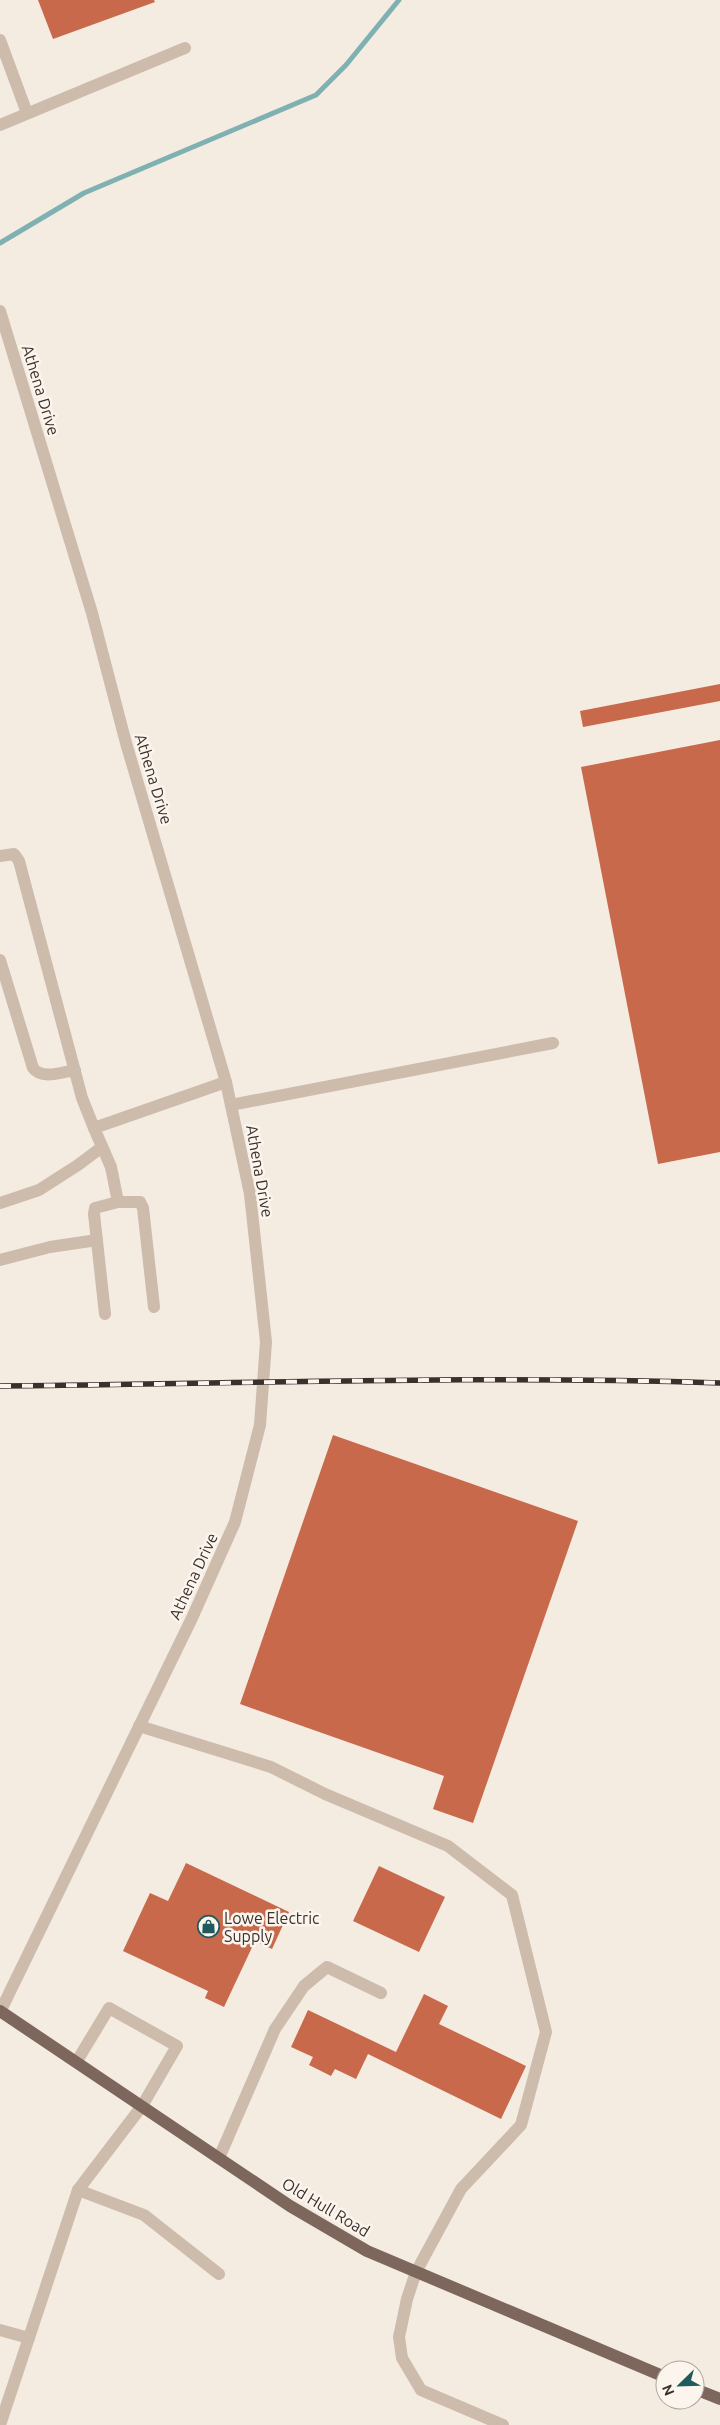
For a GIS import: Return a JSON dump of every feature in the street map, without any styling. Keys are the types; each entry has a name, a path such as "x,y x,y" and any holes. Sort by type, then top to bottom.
{"main road":[{"name":"Old Hull Road","path":"0,2012 290,2206 358,2246 655,2373"},
{"path":"705,2393 720,2399"}],"street":[{"path":"0,40 27,113"},
{"path":"0,125 184,48"},
{"name":"Athena Drive","path":"0,311 92,613 126,743 226,1082 250,1194 266,1342 260,1425 236,1522 0,2012"},
{"path":"0,856 14,854 19,861 82,1098 111,1167 118,1202"},
{"path":"0,960 33,1068 37,1073 43,1075 75,1070"},
{"path":"231,1105 553,1043"},
{"path":"94,1128 226,1082"},
{"path":"0,1203 39,1190 78,1166 102,1147"},
{"path":"106,1314 95,1208 118,1202 140,1202 143,1208 154,1307"},
{"path":"0,1260 50,1247 97,1240"},
{"path":"139,1726 272,1767 325,1794 448,1846 512,1895 546,2032 522,2125 461,2189 416,2272 407,2299 399,2337 402,2358 421,2390 503,2425"},
{"path":"219,2158 275,2029 304,1986 327,1967 381,1993"},
{"path":"0,2425 78,2190 142,2106 177,2046 110,2008 77,2062"},
{"path":"78,2190 144,2216 219,2274"},
{"path":"0,2330 29,2338"}],"building":[{"path":"38,0 154,0 155,2 53,39"},
{"path":"720,684 720,701 583,727 580,711"},
{"path":"720,740 720,1152 658,1164 581,767"},
{"path":"333,1435 578,1521 473,1823 433,1809 444,1776 240,1704"},
{"name":"Lowe Electric Supply","path":"186,1863 289,1912 272,1949 255,1941 224,2007 205,1998 208,1991 123,1951 150,1893 168,1901"},
{"path":"379,1866 445,1897 419,1952 353,1921"},
{"path":"424,1994 448,2006 439,2024 526,2066 501,2119 368,2054 356,2079 335,2069 331,2076 309,2065 313,2057 291,2047 308,2010 396,2052"}],"waterway":[{"path":"0,243 84,193 316,95 346,65 399,0"}],"railway":[{"path":"0,1386 450,1380 720,1383"}],"place":[{"name":"Lowe Electric Supply","path":"208,1927"}]}
